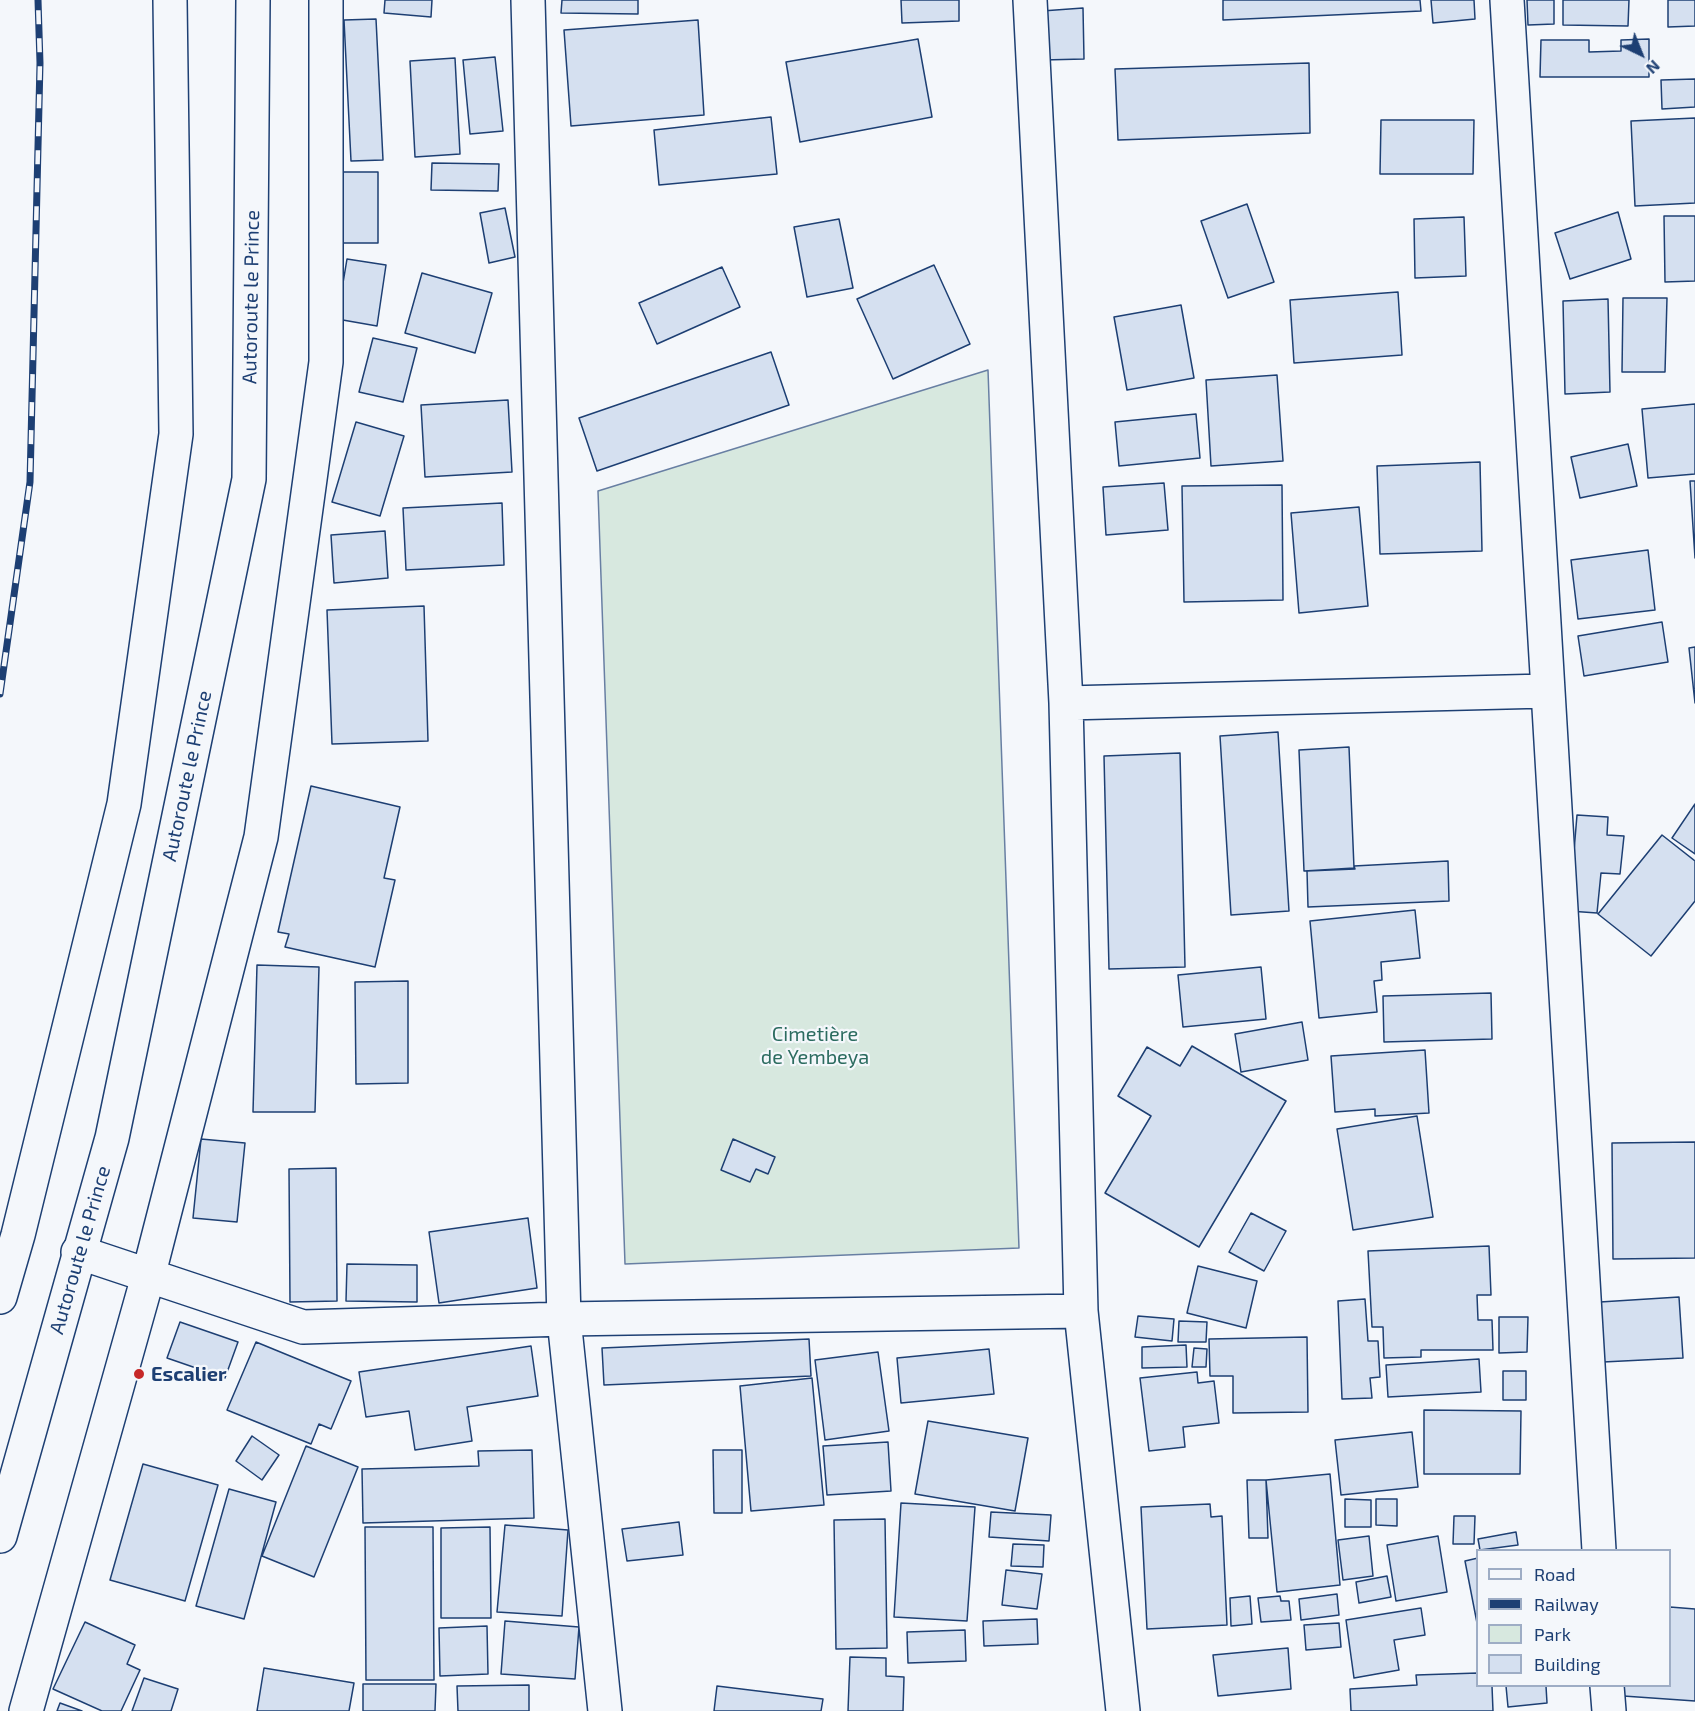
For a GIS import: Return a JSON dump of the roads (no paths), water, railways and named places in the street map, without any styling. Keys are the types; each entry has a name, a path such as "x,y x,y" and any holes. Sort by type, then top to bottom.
{"street":[{"path":"0,1297 18,1234 124,804 176,435 170,0"},
{"name":"Autoroute le Prince","path":"0,1536 78,1252 112,1138 249,478 254,0"},
{"path":"26,1711 149,1273 263,825 326,362 326,0"},
{"path":"528,0 564,1318 605,1711"},
{"path":"1030,0 1066,703 1081,1311 1123,1711"},
{"path":"1507,0 1546,691 1599,1549"},
{"path":"1066,703 1546,691"},
{"path":"78,1252 149,1273 303,1327 564,1318 1081,1311"},
{"path":"1607,1687 1609,1711"}],"railway":[{"path":"0,694 30,482 40,63 38,0"}],"place":[{"name":"Escalier","path":"139,1374"}],"park label":[{"name":"Cimetière de Yembeya","path":"815,1046"}]}
